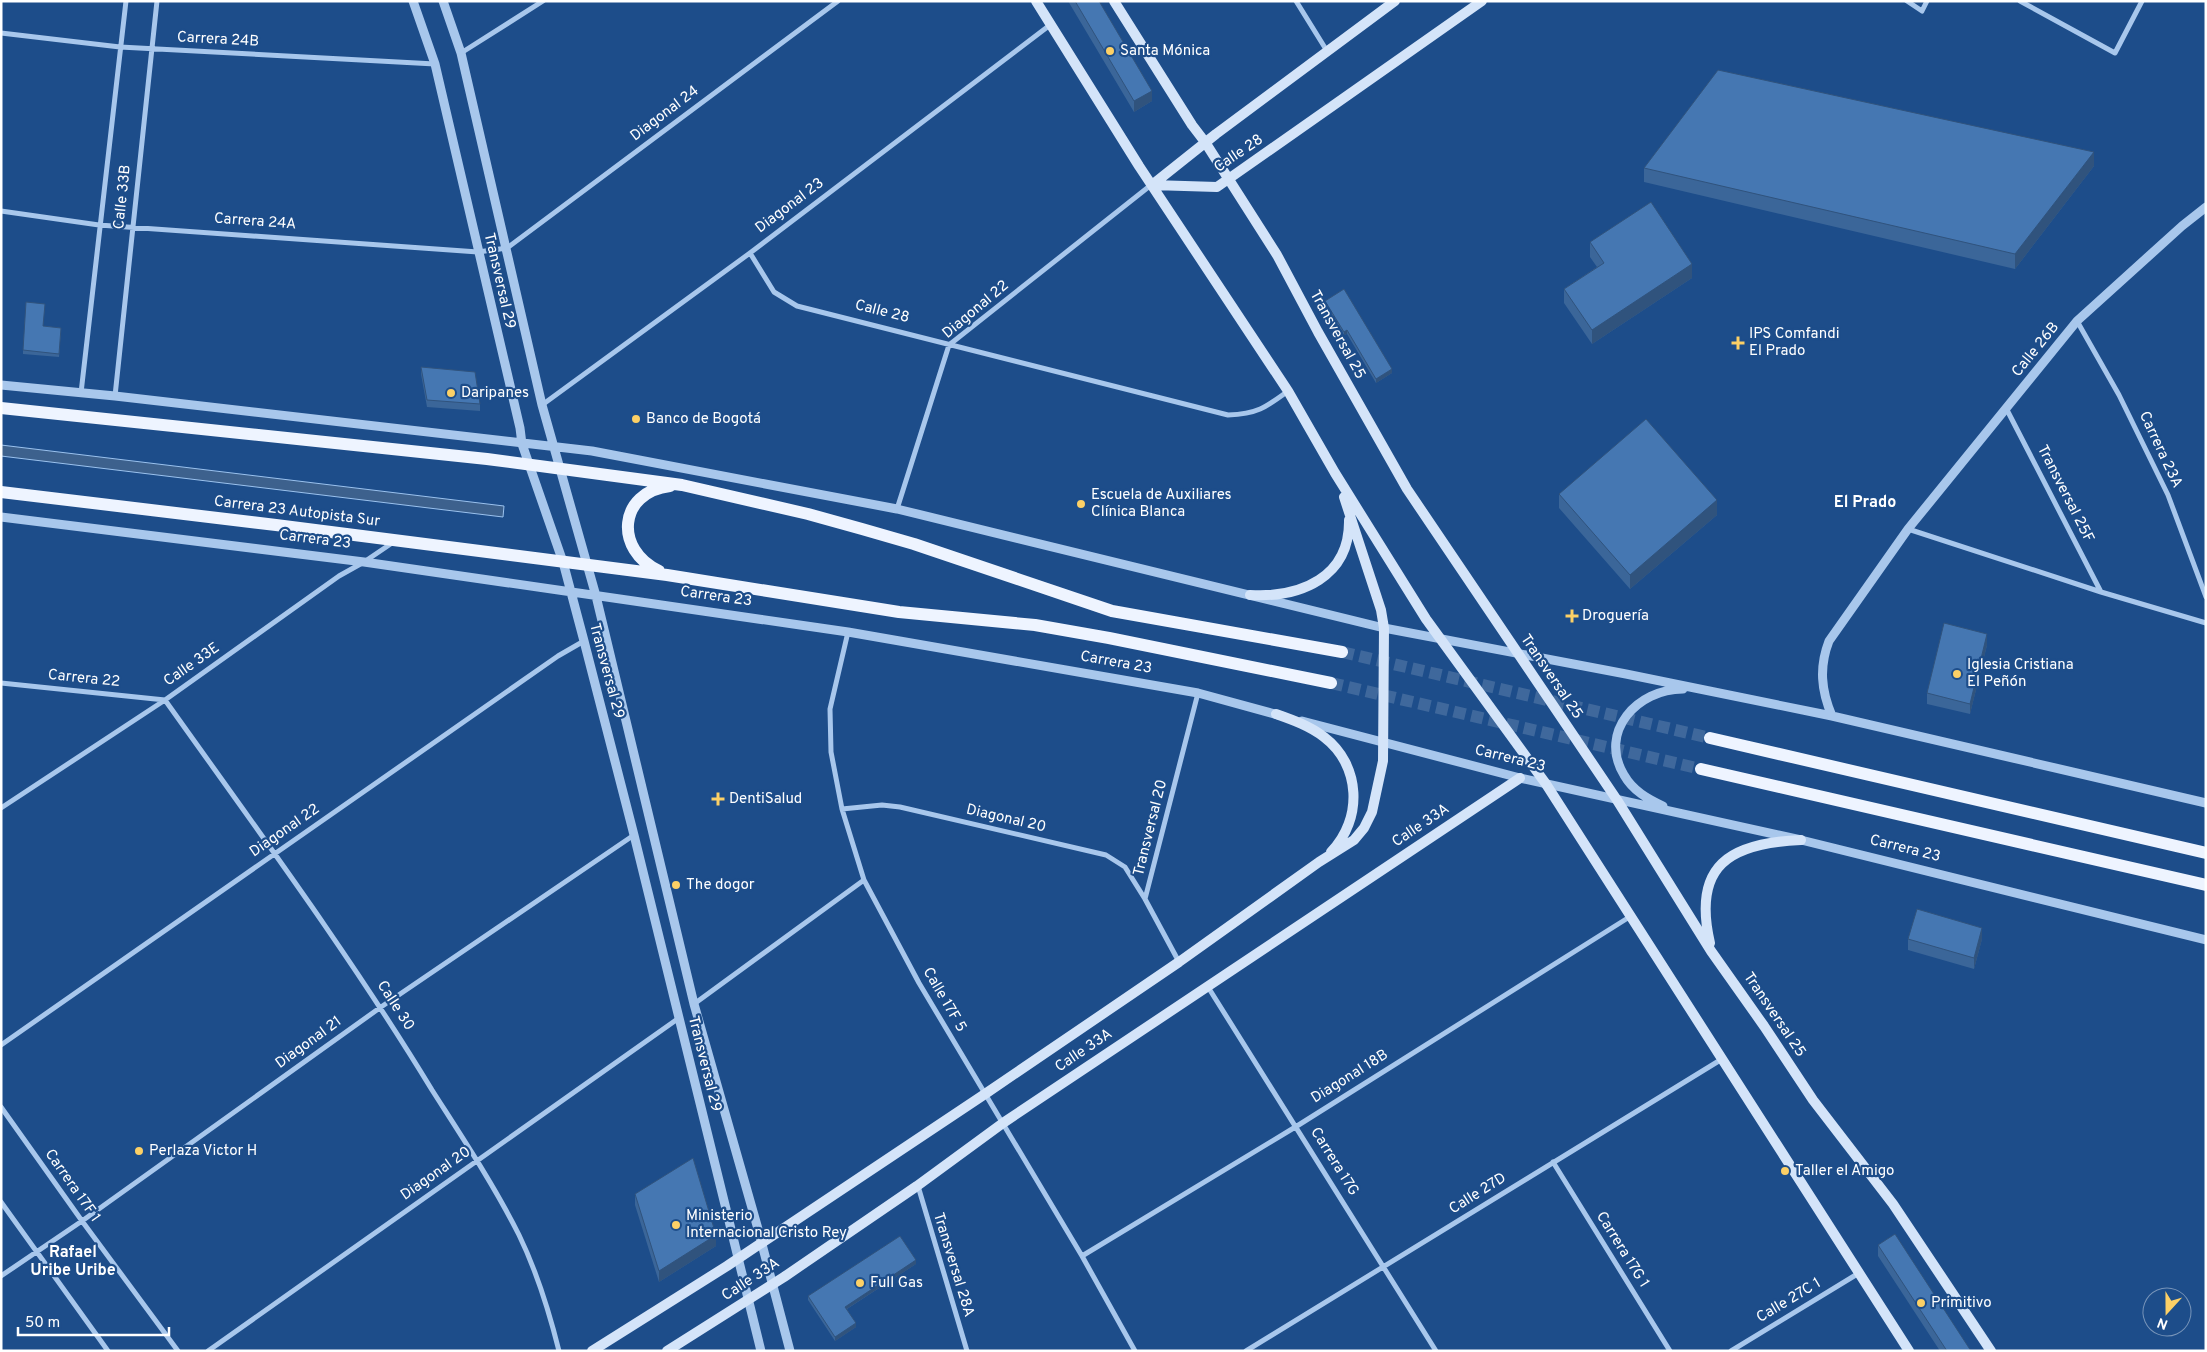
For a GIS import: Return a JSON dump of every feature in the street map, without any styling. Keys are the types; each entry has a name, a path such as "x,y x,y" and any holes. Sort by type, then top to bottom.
{"main road":[{"path":"1036,1 1152,185 1288,391 1335,473 1439,638 1546,784 1910,1351"},
{"name":"Transversal 25","path":"1114,1 1192,125 1205,142 1277,254 1322,340 1407,489 1617,800 1712,951 1813,1100 1893,1204 1991,1351"},
{"name":"Calle 28","path":"1152,185 1205,142 1395,1"},
{"name":"Calle 28","path":"1152,185 1217,187 1482,1"},
{"path":"1,408 487,459 682,485 808,514 871,531 1112,611 1342,652"},
{"path":"1335,473 1349,509 1384,628 1384,743"},
{"path":"667,575 638,556 628,536 628,521 633,507 644,494 660,488 682,485"},
{"name":"Carrera 23 Autopista Sur","path":"1,492 588,564"},
{"path":"1250,595 1283,595 1297,591 1311,585 1332,570 1344,552 1347,542 1349,509"},
{"name":"Carrera 23","path":"588,564 899,612 1044,627 1331,683"},
{"path":"1276,714 1307,726 1326,738 1342,756 1350,774 1354,796 1351,819 1336,847 1319,862"},
{"path":"1710,738 2206,853"},
{"name":"Calle 33A","path":"592,1351 738,1259 985,1094 1179,962 1319,862 1354,840 1368,821 1374,806 1380,780 1384,743"},
{"path":"1701,769 2206,885"},
{"name":"Calle 33A","path":"667,1351 748,1300 918,1186 1003,1123 1520,778"},
{"path":"1712,951 1705,921 1705,907 1710,883 1718,868 1729,856 1750,847 1801,840"}],"street":[{"name":"Calle 33B","path":"81,394 126,1"},
{"name":"Calle 33B","path":"115,396 157,1"},
{"name":"Transversal 29","path":"413,1 435,64 520,428 522,444 563,562 584,641 634,835 761,1351"},
{"name":"Transversal 29","path":"443,1 460,53 507,248 542,405 588,564 694,1004 762,1242 790,1351"},
{"path":"460,53 543,1"},
{"name":"Diagonal 24","path":"507,248 838,1"},
{"path":"1296,1 1327,51"},
{"path":"1907,1 1922,11 1927,1"},
{"path":"2020,1 2115,53 2142,1"},
{"name":"Diagonal 23","path":"542,405 750,253 1050,25"},
{"name":"Carrera 24B","path":"1,33 120,47 435,64"},
{"name":"Diagonal 22","path":"897,509 949,345 1152,185"},
{"name":"Calle 26B","path":"1832,716 1825,700 1822,672 1823,658 1829,641 1908,529 2077,320 2182,226 2206,207"},
{"name":"Carrera 24A","path":"1,211 99,225 478,252 507,248"},
{"name":"Calle 28","path":"750,253 774,292 797,306 949,345 1228,415 1249,414 1268,406 1288,391"},
{"name":"Carrera 23A","path":"2077,320 2119,395 2168,495 2206,597"},
{"path":"1,385 115,396 522,444 554,446 601,453 897,509 1384,628 1708,690 1832,716 2206,804"},
{"name":"Transversal 25F","path":"2006,408 2101,592"},
{"name":"Carrera 23","path":"1,517 364,562 571,591 848,632 1198,693 1520,778 1801,840 2206,940"},
{"path":"1908,529 2101,592 2206,623"},
{"name":"Calle 33E","path":"1,808 164,700 339,576 364,562 395,540"},
{"name":"Calle 17F 5","path":"848,632 830,709 831,752 842,809 864,880 918,983 1082,1256 1135,1351"},
{"name":"Diagonal 22","path":"1,1045 558,656 584,641"},
{"name":"Carrera 22","path":"1,682 164,700"},
{"path":"1685,814 1654,802 1632,786 1619,766 1616,751 1618,735 1624,720 1634,706 1651,694 1675,689 1708,690"},
{"name":"Transversal 20","path":"1179,962 1146,899 1198,693"},
{"name":"Calle 30","path":"164,700 275,854 381,1007 476,1161 518,1234 532,1265 549,1312 559,1351"},
{"name":"Diagonal 20","path":"842,809 882,805 900,807 1106,855 1125,867 1146,899"},
{"name":"Diagonal 21","path":"1,1276 82,1222 381,1007 634,835"},
{"path":"694,1004 864,880"},
{"name":"Diagonal 18B","path":"1082,1256 1296,1126 1631,916"},
{"name":"Carrera 17G","path":"1208,987 1436,1351"},
{"name":"Diagonal 20","path":"208,1351 678,1018"},
{"name":"Calle 27D","path":"1246,1351 1722,1059"},
{"name":"Carrera 17F 1","path":"1,1107 82,1222 178,1351"},
{"name":"Carrera 17G 1","path":"1553,1162 1670,1351"},
{"name":"Transversal 28A","path":"918,1186 966,1351"},
{"path":"1,1202 108,1351"},
{"name":"Calle 27C 1","path":"1731,1351 1859,1272"}],"water":[{"path":"1,445 504,506 503,517 1,456"}],"building":[{"name":"Santa Mónica","path":"1075,1 1099,1 1152,91 1134,101"},
{"path":"1718,70 2094,152 2015,254 1644,168"},
{"path":"1651,202 1692,264 1592,330 1564,289 1604,263 1590,242"},
{"path":"1344,289 1392,369 1376,379 1347,330 1344,332 1325,301"},
{"path":"26,302 45,304 43,326 61,328 59,354 23,350"},
{"name":"Daripanes","path":"421,367 475,372 480,404 427,400"},
{"path":"1646,419 1717,500 1630,575 1559,494"},
{"name":"Iglesia Cristiana El Peñón","path":"1944,623 1987,634 1970,704 1927,693"},
{"path":"1917,909 1982,928 1974,958 1908,939"},
{"name":"Ministerio Internacional Cristo Rey","path":"693,1158 716,1235 659,1271 635,1194"},
{"name":"Primitivo","path":"1895,1234 1971,1351 1947,1351 1878,1245"},
{"name":"Full Gas","path":"900,1236 916,1260 845,1307 856,1323 835,1337 808,1296"}],"tunnel":[{"path":"1342,652 1710,738"},
{"path":"1331,683 1701,769"}],"place":[{"name":"Santa Mónica","path":"1110,51"},
{"name":"IPS Comfandi El Prado","path":"1738,343"},
{"name":"Daripanes","path":"451,393"},
{"name":"Banco de Bogotá","path":"636,419"},
{"name":"Escuela de Auxiliares Clínica Blanca","path":"1081,504"},
{"name":"Droguería","path":"1572,616"},
{"name":"Iglesia Cristiana El Peñón","path":"1957,674"},
{"name":"DentiSalud","path":"718,799"},
{"name":"The dogor","path":"676,885"},
{"name":"Perlaza Victor H","path":"139,1151"},
{"name":"Taller el Amigo","path":"1785,1171"},
{"name":"Ministerio Internacional Cristo Rey","path":"676,1225"},
{"name":"Full Gas","path":"860,1283"},
{"name":"Primitivo","path":"1921,1303"}],"district":[{"name":"El Prado","path":"1865,503"},
{"name":"Rafael Uribe Uribe","path":"73,1262"}]}
